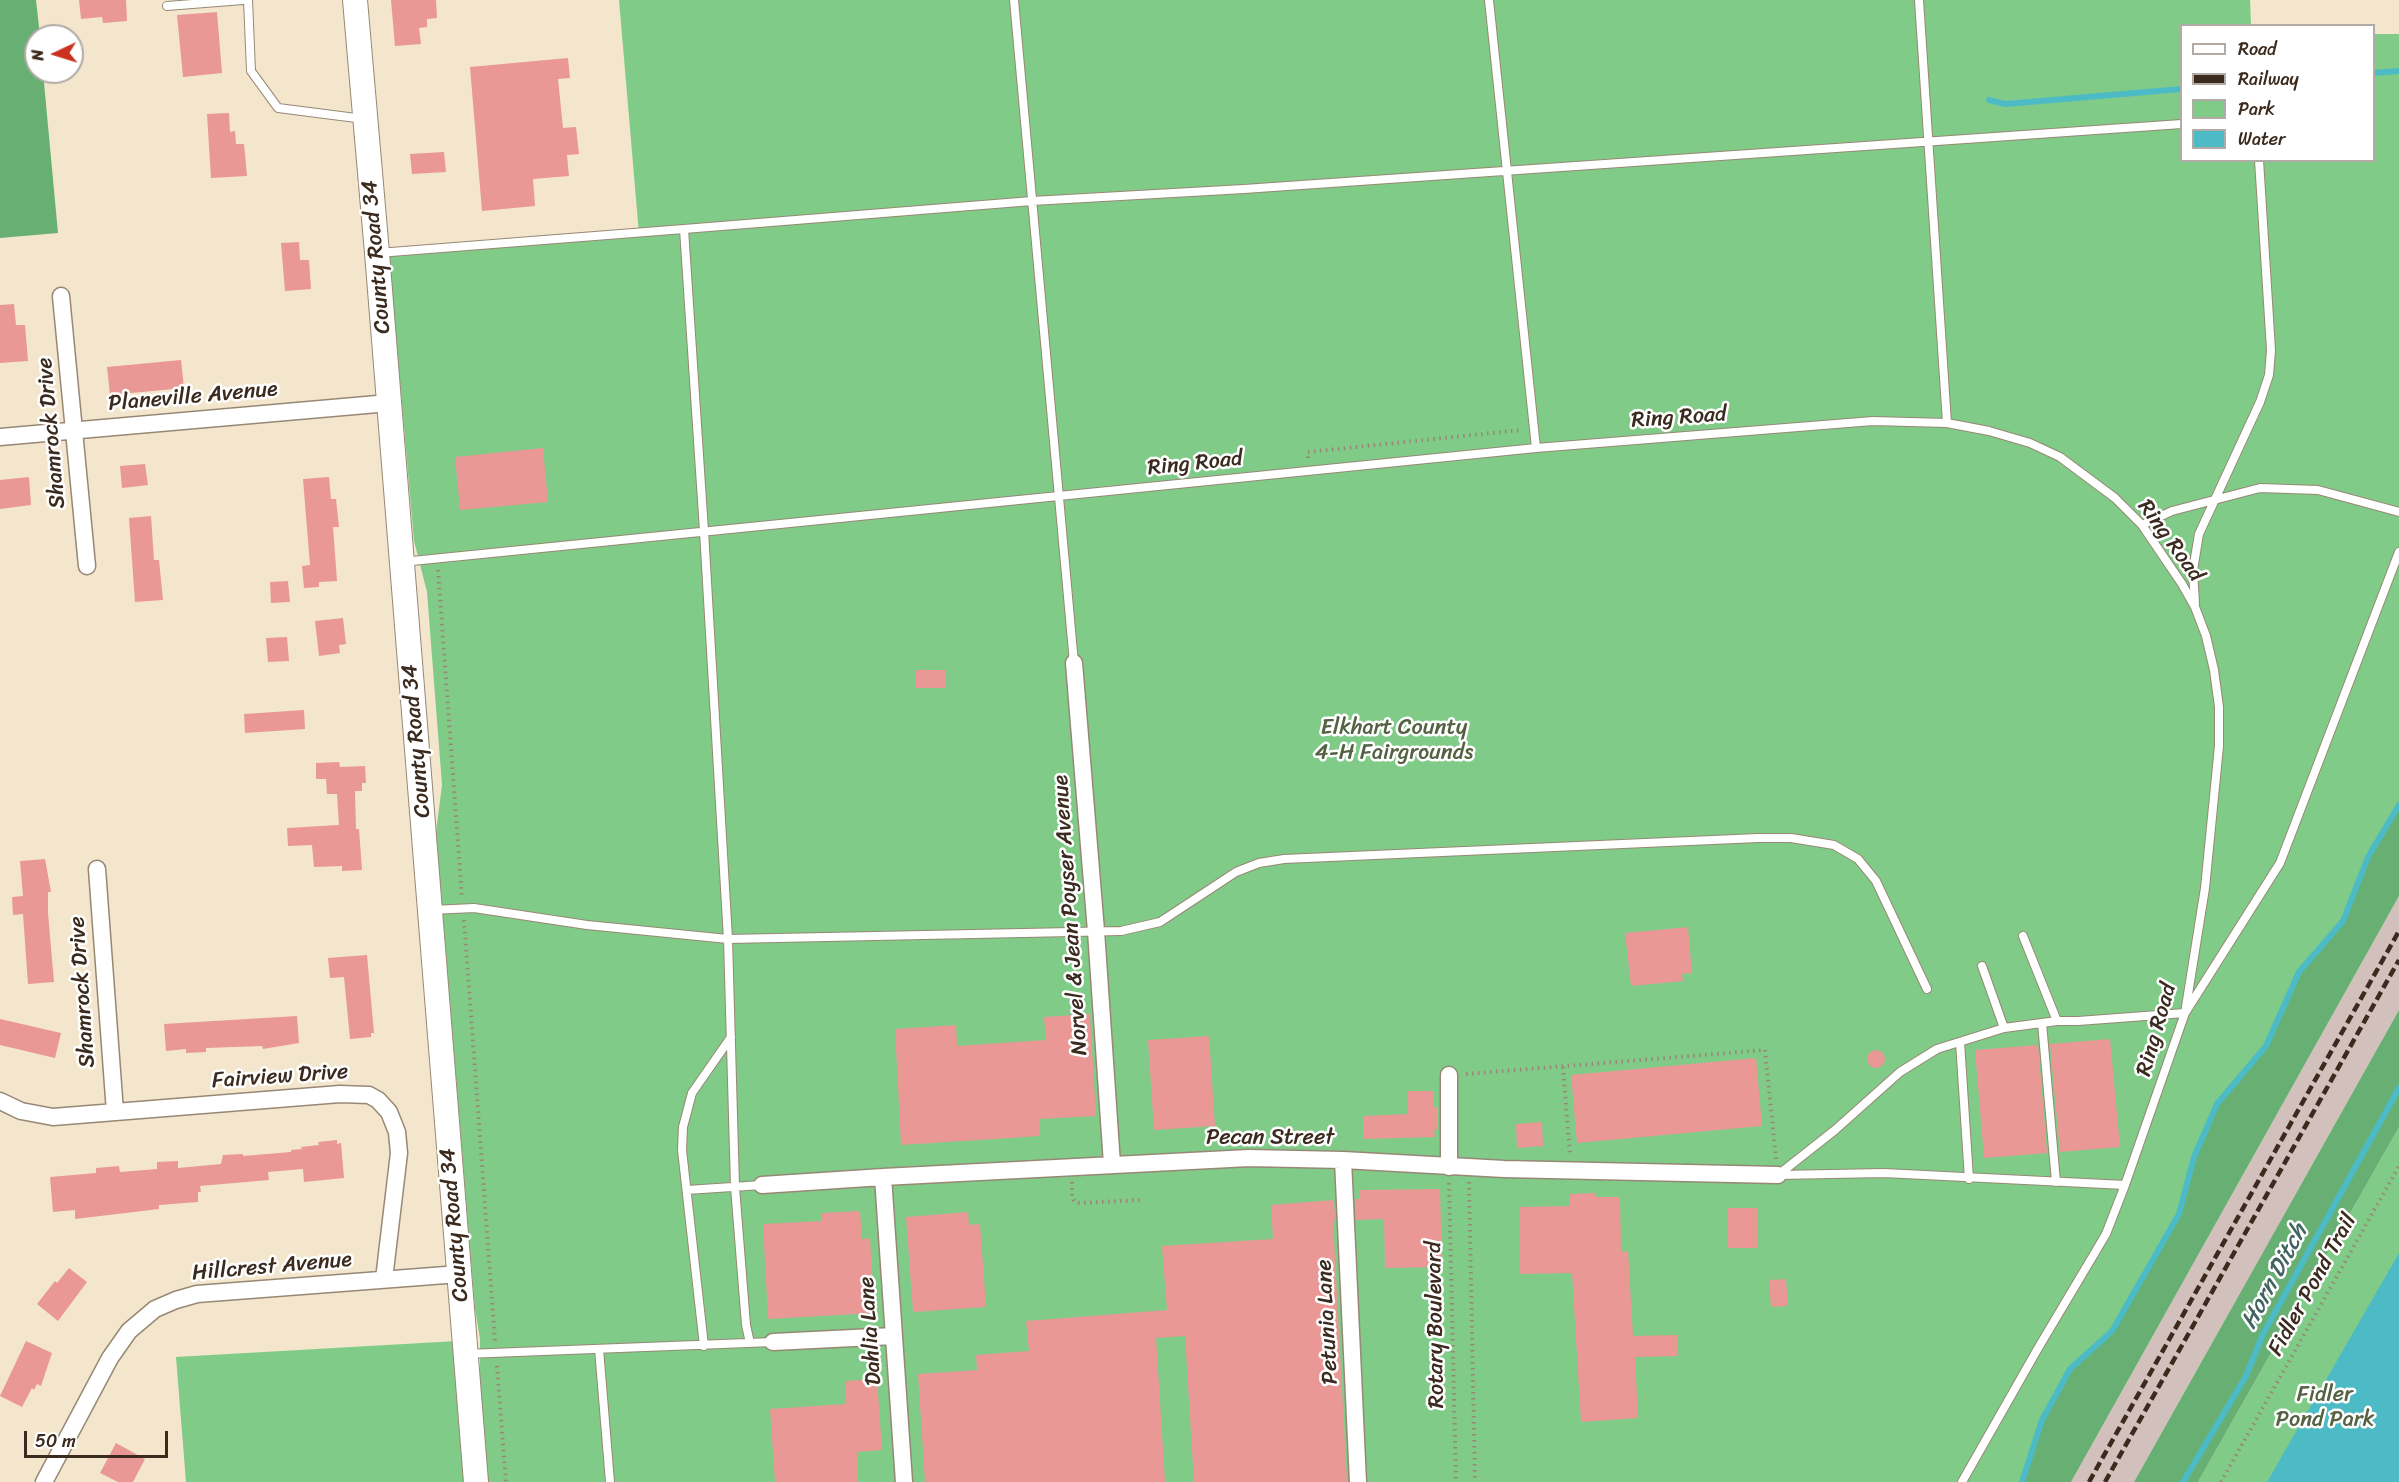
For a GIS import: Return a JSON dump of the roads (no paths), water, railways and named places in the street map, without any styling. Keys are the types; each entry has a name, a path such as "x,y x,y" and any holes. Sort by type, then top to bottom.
{"street":[{"name":"County Road 34","path":"355,0 476,1482"},
{"name":"Shamrock Drive","path":"61,296 87,567"},
{"name":"Planeville Avenue","path":"0,437 389,403"},
{"name":"Norvel & Jean Poyser Avenue","path":"1074,663 1112,1164"},
{"name":"Shamrock Drive","path":"97,869 115,1112"},
{"path":"1449,1167 1457,1075"},
{"name":"Fairview Drive","path":"0,1101 21,1110 53,1117 358,1093 378,1100 389,1112 397,1132 399,1153 384,1279"},
{"name":"Pecan Street","path":"762,1185 1249,1158 1343,1160 1469,1168 1778,1175"},
{"name":"Petunia Lane","path":"1343,1160 1358,1482"},
{"name":"Dahlia Lane","path":"883,1177 904,1482"},
{"name":"Hillcrest Avenue","path":"44,1482 110,1358 129,1331 156,1309 197,1294 459,1274"},
{"path":"773,1342 894,1336"}],"lane":[{"path":"167,6 243,0"},
{"path":"248,0 251,71 278,108 365,119"},
{"path":"1014,0 1074,663"},
{"path":"1489,0 1536,448"},
{"path":"1918,0 1947,423"},
{"path":"377,253 1032,201 2180,124"},
{"path":"2195,607 2193,570 2199,534 2260,402 2269,375 2271,350 2259,162"},
{"path":"684,229 728,939 735,1186 746,1325 750,1343"},
{"name":"Ring Road","path":"402,562 1536,448 1873,421 1947,423 2030,443 2060,457 2108,492 2142,525 2170,563 2195,607 2206,636 2214,670 2219,706 2219,746 2205,888 2185,1013 2126,1185 2106,1234 1962,1482"},
{"path":"2142,525 2172,511 2260,488 2318,490 2399,512"},
{"path":"1778,1175 1900,1072 1937,1049 2004,1028 2057,1021 2185,1013 2280,863 2399,552"},
{"path":"430,910 463,908 587,925 728,939 1131,930 1160,922 1236,872 1259,863 1284,859 1746,838 1791,838 1834,845 1858,860 1876,881 1927,989"},
{"path":"2023,936 2057,1021"},
{"path":"1982,966 2004,1028"},
{"path":"2042,1023 2056,1182"},
{"path":"704,1346 682,1150 683,1127 687,1108 700,1078 731,1037"},
{"path":"1960,1042 1968,1179"},
{"path":"1778,1175 1884,1173 1968,1179 2126,1185"},
{"path":"687,1190 762,1185"},
{"path":"466,1354 773,1342"},
{"path":"599,1349 610,1482"}],"water":[{"path":"2399,1253 2399,1482 2267,1482"}],"waterway":[{"path":"2375,73 2399,71"},
{"path":"1989,100 2005,104 2180,89"},
{"path":"2022,1482 2042,1420 2070,1369 2112,1331 2179,1214 2194,1157 2217,1104 2266,1046 2299,972 2343,921 2368,857 2399,805"},
{"name":"Horn Ditch","path":"2183,1482 2246,1376 2263,1334 2399,1088"}],"railway":[{"path":"2089,1482 2399,931"},
{"path":"2105,1482 2399,960"}],"park label":[{"name":"Elkhart County 4-H Fairgrounds","path":"1394,740"},
{"name":"Fidler Pond Park","path":"2325,1408"}]}
